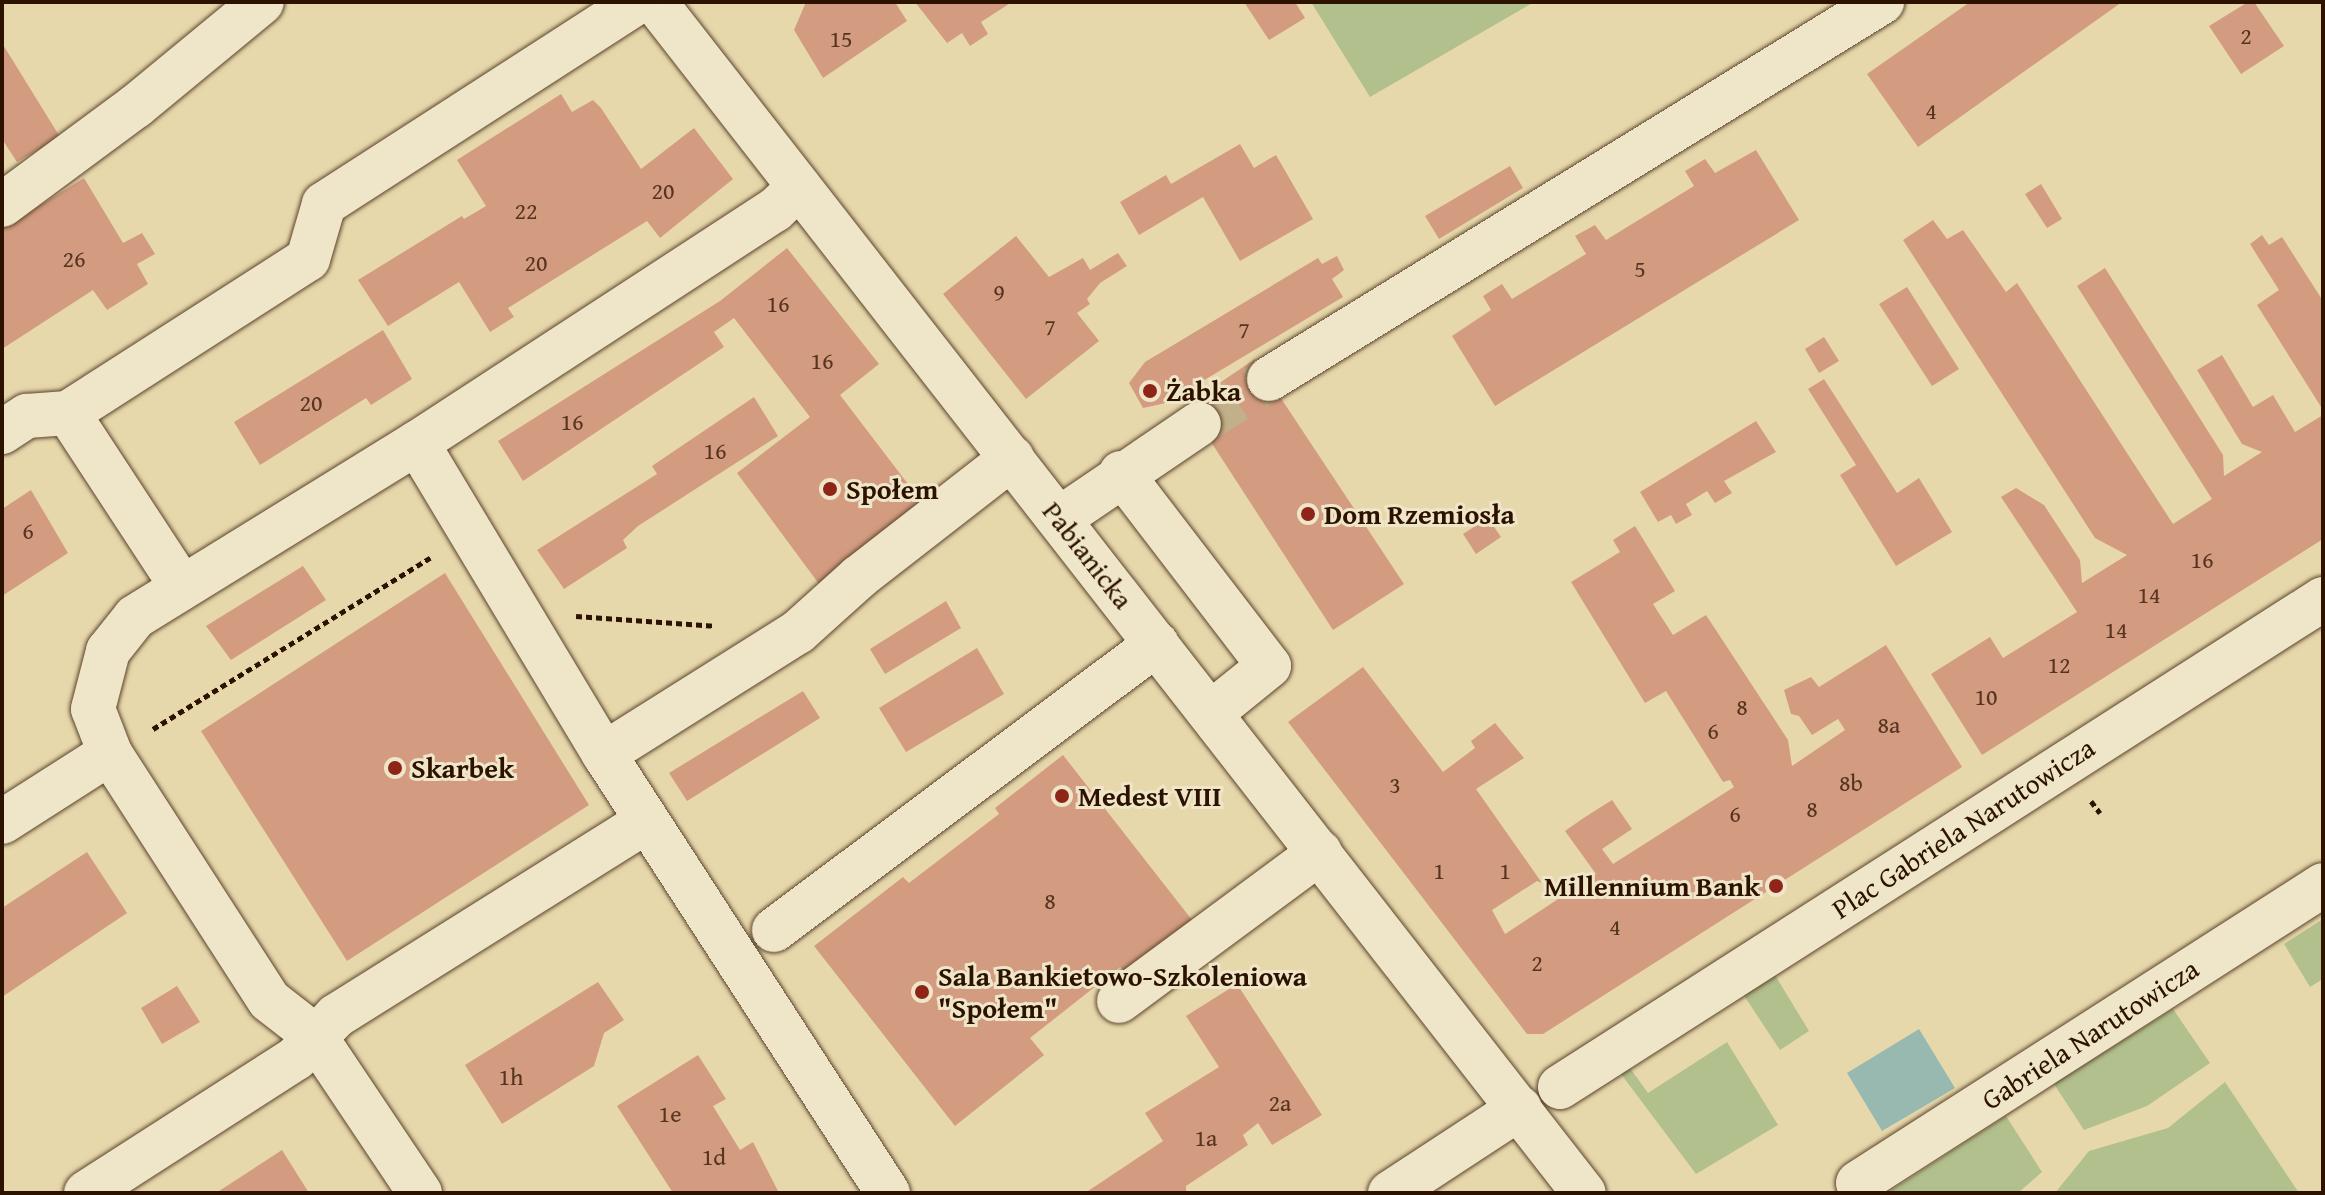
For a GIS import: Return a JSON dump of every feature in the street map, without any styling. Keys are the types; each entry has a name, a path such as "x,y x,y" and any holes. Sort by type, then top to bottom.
{"street":[{"path":"2,205 136,106 262,2"},
{"path":"2,432 27,416 68,413 308,259 324,204 637,2"},
{"name":"Pabianicka","path":"655,2 1584,1193"},
{"path":"1269,379 1882,2"},
{"path":"420,1193 315,1036 269,1000 127,744 93,709 108,651 135,617 417,443 775,210 799,187"},
{"path":"68,413 182,587"},
{"path":"1059,519 1121,473 1199,424"},
{"path":"417,443 604,754 888,1193"},
{"path":"604,754 798,632 859,577 1012,458"},
{"path":"1121,473 1269,666 1211,713"},
{"name":"Plac Gabriela Narutowicza","path":"1560,1087 2323,599"},
{"path":"774,930 1157,644"},
{"path":"2,822 127,744"},
{"path":"86,1193 296,1058 336,1016 647,821"},
{"path":"1119,1001 1320,852"},
{"name":"Gabriela Narutowicza","path":"1858,1183 2323,885"},
{"path":"1390,1193 1520,1108"}],"path":[{"path":"127,744 441,551"},
{"path":"519,612 720,627"}],"green space":[{"path":"1311,2 1534,2 1370,97"},
{"path":"2323,919 2323,979 2310,987 2284,944"},
{"path":"1772,970 1809,1031 1780,1050 1741,991"},
{"path":"2173,1009 2210,1063 2147,1106 2084,1130 2054,1084"},
{"path":"1727,1042 1778,1125 1696,1174 1618,1070 1627,1064 1648,1093"},
{"path":"2225,1082 2299,1193 2055,1193 2089,1151 2168,1128"},
{"path":"2006,1116 2042,1172 2018,1193 1887,1193"}],"water":[{"path":"1919,1029 1955,1088 1882,1131 1847,1073"}],"building":[{"path":"806,2 895,2 907,21 823,78 794,30"},
{"path":"915,2 1012,2 981,22 988,34 970,46 962,33 947,43"},
{"path":"1244,2 1295,2 1305,18 1269,40"},
{"path":"1970,2 2122,2 1918,147 1867,74"},
{"path":"2248,2 2254,2 2284,46 2241,74 2209,26"},
{"path":"2,43 60,137 17,162 2,139"},
{"path":"561,94 572,112 593,100 641,169 694,128 733,179 660,238 647,221 508,308 514,317 490,332 459,282 388,326 358,280 462,216 464,219 486,206 457,160"},
{"path":"1240,144 1254,168 1276,155 1313,219 1240,261 1203,197 1139,235 1120,202 1166,175 1171,184"},
{"path":"1756,150 1799,220 1495,406 1452,336 1491,310 1483,296 1502,284 1512,299 1586,254 1575,236 1595,225 1606,240 1694,186 1685,171 1705,159 1715,173"},
{"path":"1510,166 1523,188 1439,239 1425,216"},
{"path":"84,178 123,243 142,233 155,254 137,264 148,284 107,310 93,290 2,349 2,229"},
{"path":"2041,184 2062,219 2047,228 2025,194"},
{"path":"1933,220 1947,239 1963,230 2006,292 2017,283 2173,524 2212,499 2077,286 2105,268 2223,455 2224,476 2262,452 2242,444 2197,370 2222,355 2253,407 2273,395 2295,432 2323,415 2323,539 1982,755 1931,674 1990,637 2003,658 2077,612 2001,497 2016,488 2044,505 2080,560 2082,583 2127,555 2095,538 1903,240"},
{"path":"2262,235 2269,245 2282,237 2323,301 2323,410 2257,305 2279,290 2250,244"},
{"path":"1016,236 1049,277 1083,258 1090,270 1118,253 1127,266 1100,283 1087,299 1090,304 1077,313 1099,341 1026,399 943,294"},
{"path":"787,248 879,364 840,395 924,505 819,584 737,473 810,417 734,318 714,332 724,347 523,481 498,441 720,301"},
{"path":"1337,256 1344,270 1332,279 1343,297 1166,403 1143,408 1129,383 1145,362 1318,258 1322,264"},
{"path":"1907,287 1959,369 1932,386 1879,304"},
{"path":"383,330 412,379 371,405 366,398 260,465 234,422"},
{"path":"1824,337 1839,361 1819,373 1805,349"},
{"name":"Dom Rzemiosła","path":"1255,359 1404,584 1333,630 1187,405"},
{"path":"1824,379 1897,493 1919,478 1952,532 1896,566 1840,475 1856,465 1808,389"},
{"path":"754,397 778,436 638,526 623,540 627,548 564,589 537,550 657,474 652,466"},
{"path":"1756,421 1776,452 1724,481 1732,493 1715,503 1707,491 1686,504 1692,515 1676,524 1671,515 1658,522 1640,492"},
{"path":"31,490 68,553 2,596 2,509"},
{"path":"1488,518 1501,537 1476,554 1463,534"},
{"path":"1635,526 1675,591 1653,604 1673,635 1706,615 1788,740 1792,766 1845,730 1838,719 1812,735 1799,716 1791,714 1784,690 1811,677 1819,687 1886,645 1962,767 1543,1034 1527,1034 1288,722 1363,667 1443,772 1475,748 1471,741 1495,723 1524,758 1476,789 1542,883 1537,881 1492,910 1505,934 1596,874 1565,831 1582,819 1612,800 1632,829 1602,849 1613,864 1734,787 1730,780 1723,782 1666,691 1645,703 1571,582 1620,552 1613,540"},
{"path":"303,566 326,600 231,660 206,626"},
{"name":"Skarbek","path":"445,573 589,805 347,961 201,731"},
{"path":"946,601 961,628 885,674 870,649"},
{"path":"977,648 1004,694 906,752 879,708"},
{"path":"803,691 820,718 687,801 669,773"},
{"path":"1063,755 1192,920 1125,972 1120,967 1030,1038 1044,1055 955,1126 814,946 903,877 909,883 999,814 995,808"},
{"path":"87,852 127,913 2,997 2,908"},
{"path":"598,982 624,1020 604,1033 594,1066 502,1124 465,1065"},
{"path":"1237,984 1322,1115 1272,1145 1258,1123 1243,1135 1248,1145 1186,1186 1186,1193 1085,1193 1163,1141 1145,1113 1219,1067 1186,1016"},
{"path":"177,986 200,1022 162,1044 141,1008"},
{"path":"698,1055 726,1099 713,1106 740,1150 753,1142 779,1193 673,1193 617,1106"},
{"path":"282,1150 309,1193 216,1193"}],"tunnel":[{"path":"1199,424 1269,379"}],"place":[{"name":"Żabka","path":"1150,391"},
{"name":"Społem","path":"830,489"},
{"name":"Dom Rzemiosła","path":"1308,514"},
{"name":"Skarbek","path":"395,768"},
{"name":"Medest VIII","path":"1062,796"},
{"name":"Millennium Bank","path":"1776,886"},
{"name":"Sala Bankietowo-Szkoleniowa \"Społem\"","path":"922,992"}]}
